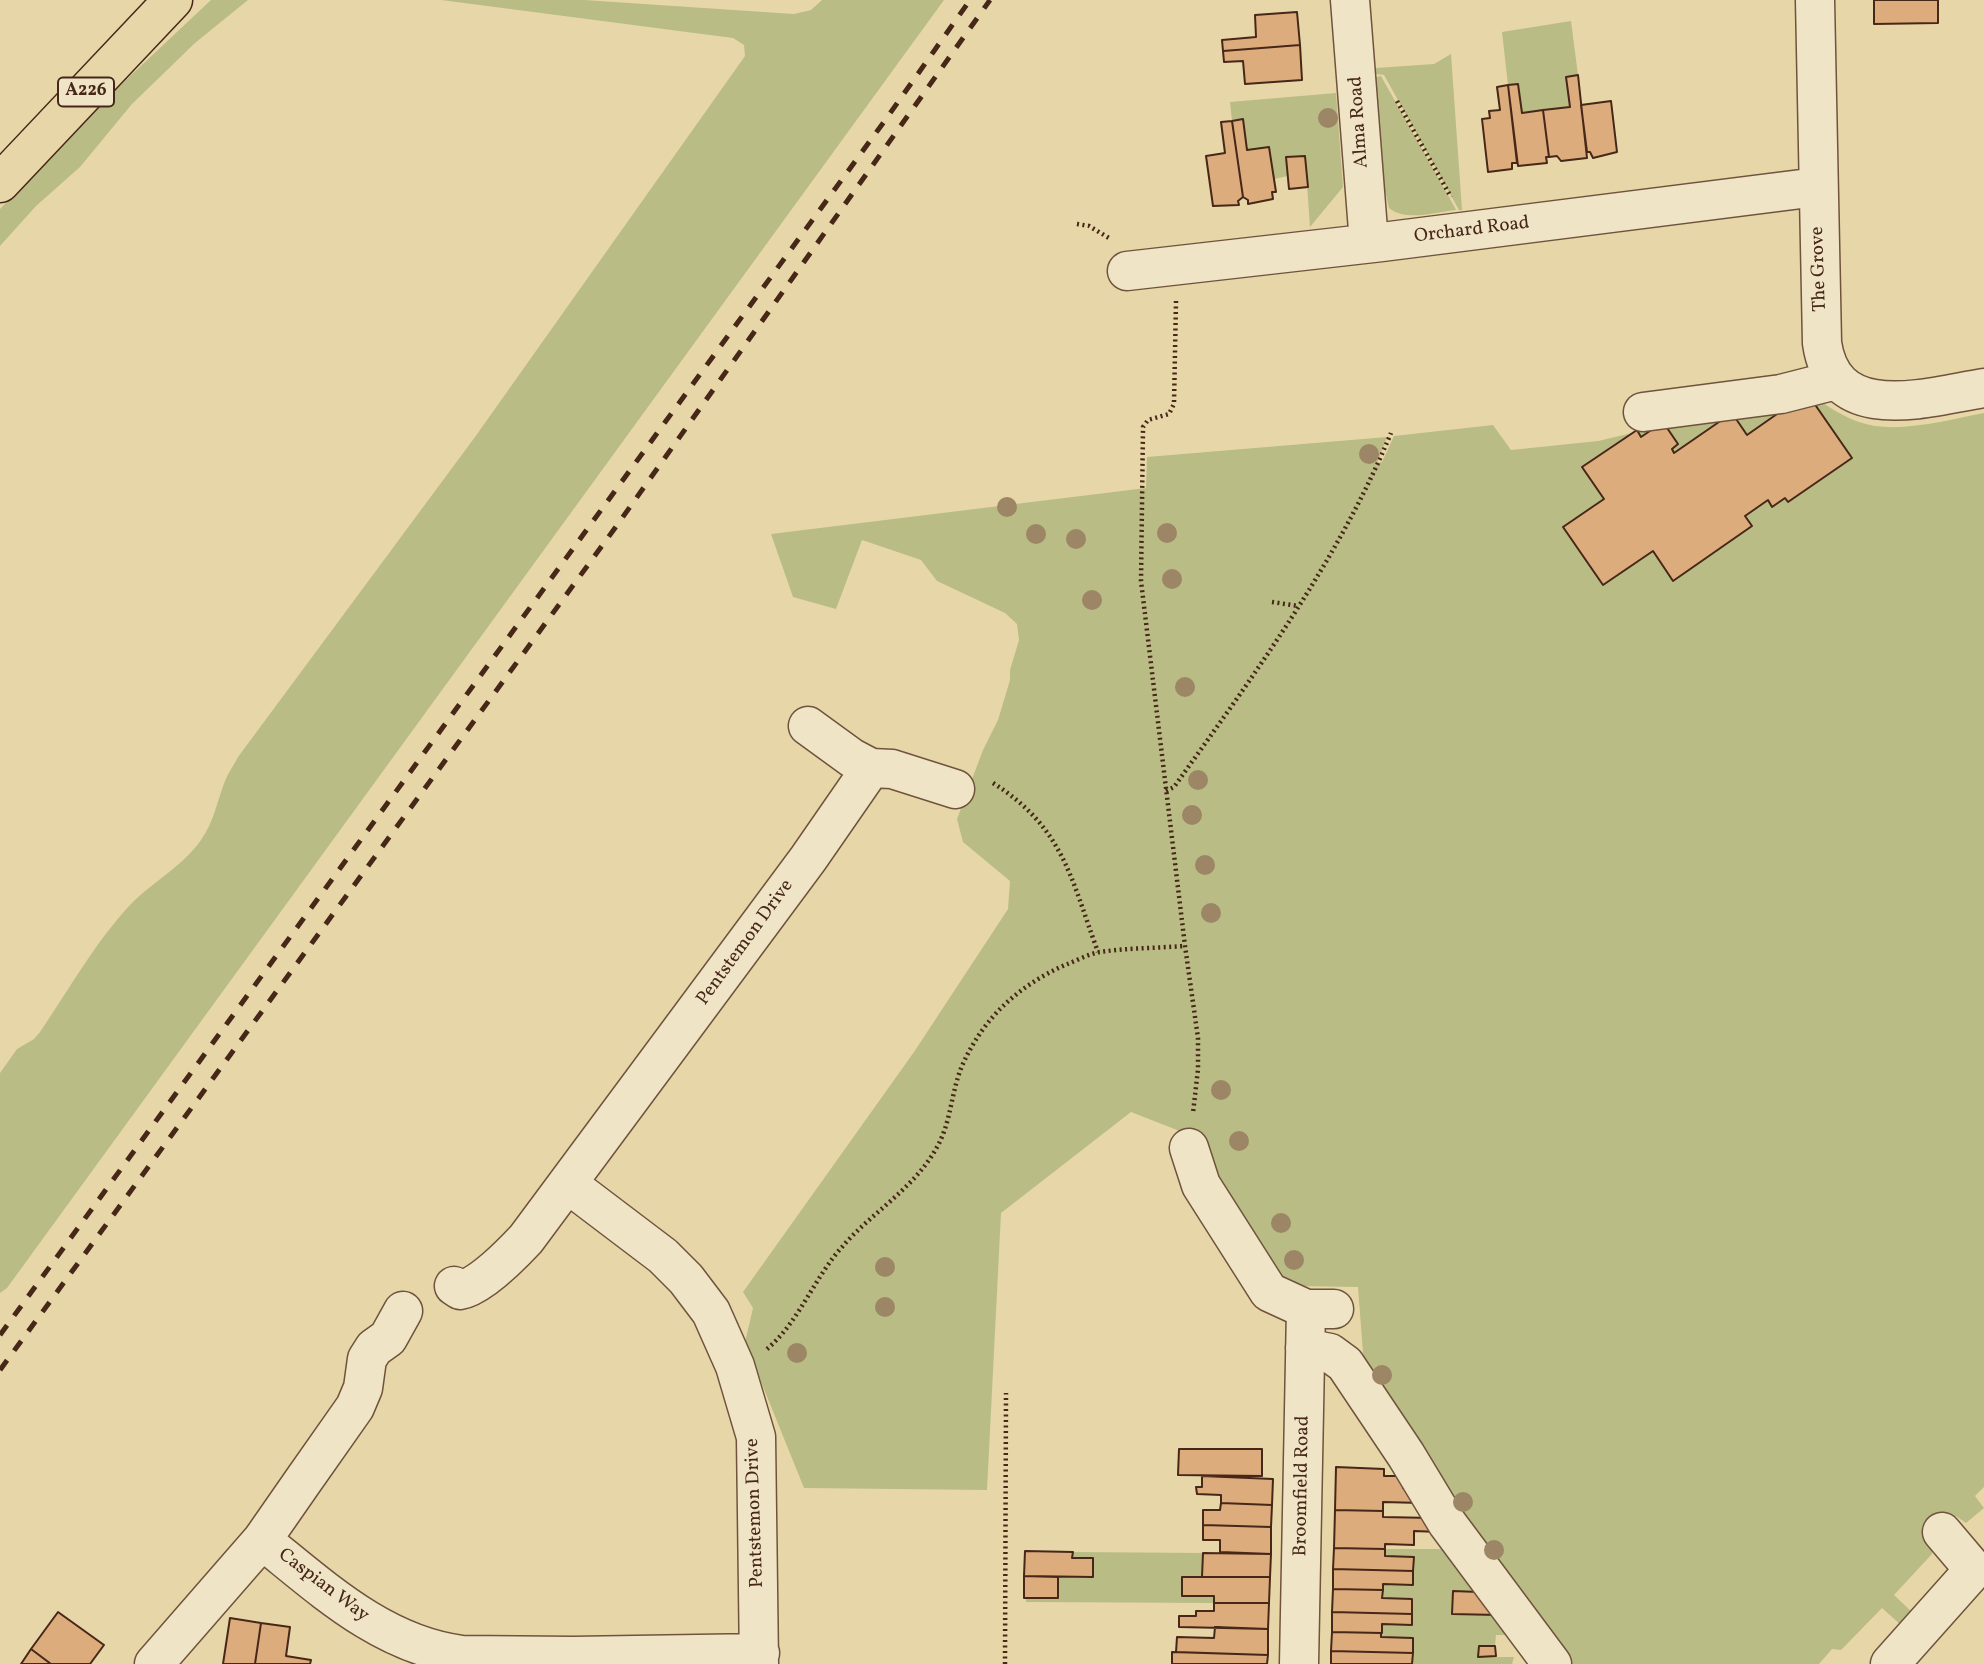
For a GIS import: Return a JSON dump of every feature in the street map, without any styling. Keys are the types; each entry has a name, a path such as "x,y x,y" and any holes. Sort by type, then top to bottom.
{"main road":[{"name":"A226","path":"0,183 173,0"}],"street":[{"name":"Alma Road","path":"1350,0 1369,243"},
{"name":"The Grove","path":"1815,0 1822,343 1825,360 1836,380"},
{"name":"Orchard Road","path":"1121,256 1369,243 1817,187"},
{"path":"1643,412 1781,394 1836,380 1852,391 1875,400 1902,401 1984,388"},
{"path":"808,726 852,758 871,768 892,769 969,783"},
{"name":"Pentstemon Drive","path":"454,1286 460,1290 467,1289 506,1260 526,1239 800,870 871,768"},
{"name":"Broomfield Road","path":"1189,1148 1201,1185 1265,1288 1276,1297 1320,1309 1305,1348 1299,1664"},
{"name":"Pentstemon Drive","path":"568,1184 663,1256 686,1279 710,1312 735,1366 756,1437 760,1659"},
{"name":"Caspian Way","path":"154,1664 262,1539 349,1416 363,1388 367,1359 374,1348 388,1338 403,1311"},
{"path":"1305,1348 1330,1353 1345,1364 1464,1548 1552,1664"},
{"path":"1890,1664 1972,1572 1970,1565 1942,1532"},
{"name":"Caspian Way","path":"262,1539 369,1622 401,1638 447,1653 760,1659"}],"path":[{"path":"1397,101 1456,206"},
{"path":"1077,224 1089,226 1121,256"},
{"path":"1176,296 1174,404 1169,414 1144,423 1141,581 1199,1054 1189,1148"},
{"path":"1166,790 1174,787 1182,776 1298,606 1366,492 1391,433"},
{"path":"1272,602 1298,606"},
{"path":"969,783 1024,805 1050,835 1072,880 1098,952"},
{"path":"735,1366 758,1355 776,1340 844,1244 929,1160 943,1136 961,1069 985,1024 1006,1002 1046,973 1098,952 1185,946"},
{"path":"1005,1664 1006,1393"}],"green space":[{"path":"211,0 248,0 195,43 132,104 80,167 36,206 0,246 0,209 111,94"},
{"path":"441,0 584,0 794,14 811,10 822,0 944,0 7,1288 0,1293 0,1073 17,1049 40,1032 117,920 201,840 212,819 226,778 238,757 475,437 745,56 744,45 733,38"},
{"path":"1571,21 1578,75 1566,77 1570,107 1522,113 1518,84 1508,85 1502,32"},
{"path":"1451,54 1462,210 1459,210 1384,75 1376,74 1376,68 1434,64"},
{"path":"1381,76 1456,210 1404,215 1389,208 1384,186 1376,77"},
{"path":"1336,93 1343,187 1310,227 1305,156 1288,176 1274,179 1269,147 1247,150 1243,120 1232,121 1230,102"},
{"path":"1807,392 1832,409 1873,426 1905,427 1984,413 1984,1487 1975,1496 1984,1508 1966,1523 1956,1516 1932,1542 1932,1554 1894,1595 1913,1613 1902,1626 1882,1608 1841,1650 1832,1649 1819,1664 1568,1664 1505,1586 1364,1366 1358,1287 1293,1286 1278,1277 1196,1150 1195,1137 1131,1112 1001,1213 987,1490 804,1488 745,1342 753,1308 743,1292 914,1052 1008,909 1010,881 963,842 957,819 983,750 998,720 1019,640 1017,624 1005,613 937,581 921,560 862,540 836,609 793,597 771,534 1146,488 1147,457 1387,437 1377,463 1382,462 1394,436 1493,425 1511,450 1598,441"},
{"path":"1385,1549 1450,1549 1479,1592 1453,1591 1452,1614 1498,1615 1513,1635 1496,1635 1495,1646 1479,1646 1479,1657 1514,1657 1512,1664 1374,1664 1412,1663 1413,1638 1381,1637 1382,1624 1412,1625 1412,1599 1382,1598 1383,1584 1413,1585 1414,1557 1385,1556"},
{"path":"1073,1552 1203,1553 1202,1577 1214,1596 1214,1603 1026,1602 1024,1576 1092,1577 1093,1558 1072,1558"}],"building":[{"path":"1874,0 1938,0 1938,23 1874,24"},
{"path":"1297,12 1300,45 1223,51 1222,40 1256,37 1255,15"},
{"path":"1300,45 1302,80 1245,84 1243,61 1224,62 1223,51"},
{"path":"1578,75 1587,158 1561,161 1557,156 1549,157 1543,110 1570,107 1566,77"},
{"path":"1518,84 1522,113 1543,110 1549,157 1546,157 1547,163 1518,166 1508,85"},
{"path":"1508,85 1517,163 1512,163 1512,169 1488,172 1482,119 1490,118 1489,111 1500,110 1497,87"},
{"path":"1611,101 1617,152 1593,158 1590,152 1587,152 1581,105"},
{"path":"1243,119 1247,150 1269,147 1276,192 1272,192 1273,199 1248,204 1248,200 1243,197 1232,121"},
{"path":"1232,121 1243,197 1238,201 1239,205 1213,206 1206,156 1225,153 1221,122"},
{"path":"1305,156 1308,187 1289,189 1286,157"},
{"path":"1807,393 1852,458 1788,502 1785,498 1772,507 1768,500 1745,516 1752,526 1673,581 1653,551 1603,585 1563,527 1604,499 1582,467 1637,430 1641,437 1663,422 1678,444 1672,449 1674,453 1732,413 1747,435"},
{"path":"1179,1449 1262,1449 1262,1476 1178,1475"},
{"path":"1336,1467 1384,1469 1384,1476 1404,1476 1403,1488 1414,1488 1421,1503 1383,1502 1383,1511 1335,1510"},
{"path":"1202,1476 1273,1479 1272,1505 1221,1503 1221,1495 1197,1494 1196,1487 1202,1487"},
{"path":"1221,1503 1272,1505 1271,1527 1203,1525 1203,1510 1220,1510"},
{"path":"1335,1510 1383,1511 1383,1517 1433,1518 1439,1532 1414,1531 1414,1545 1385,1544 1385,1549 1334,1548"},
{"path":"1203,1525 1271,1527 1271,1554 1220,1552 1220,1540 1203,1540"},
{"path":"1334,1548 1385,1549 1385,1556 1414,1557 1413,1571 1333,1569"},
{"path":"1025,1551 1073,1552 1072,1558 1093,1558 1093,1577 1024,1576"},
{"path":"1203,1553 1271,1554 1270,1577 1202,1577"},
{"path":"1333,1569 1413,1571 1413,1585 1383,1584 1383,1590 1333,1589"},
{"path":"1024,1576 1058,1577 1058,1598 1024,1598"},
{"path":"1182,1577 1270,1577 1269,1603 1214,1603 1214,1596 1182,1596"},
{"path":"1333,1589 1383,1590 1382,1598 1412,1599 1412,1614 1332,1612"},
{"path":"1453,1591 1479,1592 1498,1615 1452,1614"},
{"path":"1214,1603 1269,1603 1268,1629 1179,1627 1179,1616 1196,1616 1196,1611 1214,1611"},
{"path":"58,1612 104,1645 90,1664 51,1664 31,1649"},
{"path":"1332,1612 1412,1614 1412,1625 1382,1624 1382,1633 1332,1632"},
{"path":"230,1618 261,1623 255,1664 223,1664"},
{"path":"261,1623 290,1627 286,1656 311,1660 310,1664 255,1664"},
{"path":"1215,1627 1268,1629 1268,1655 1176,1652 1177,1637 1214,1638"},
{"path":"1332,1632 1381,1633 1381,1637 1413,1638 1413,1653 1331,1651"},
{"path":"1479,1646 1495,1646 1496,1656 1478,1657"},
{"path":"31,1649 51,1664 21,1664"},
{"path":"1331,1651 1413,1653 1412,1664 1331,1664"},
{"path":"1172,1652 1268,1655 1267,1664 1172,1664"}],"railway":[{"path":"0,1335 970,0"},
{"path":"0,1370 615,528 990,0"}]}
